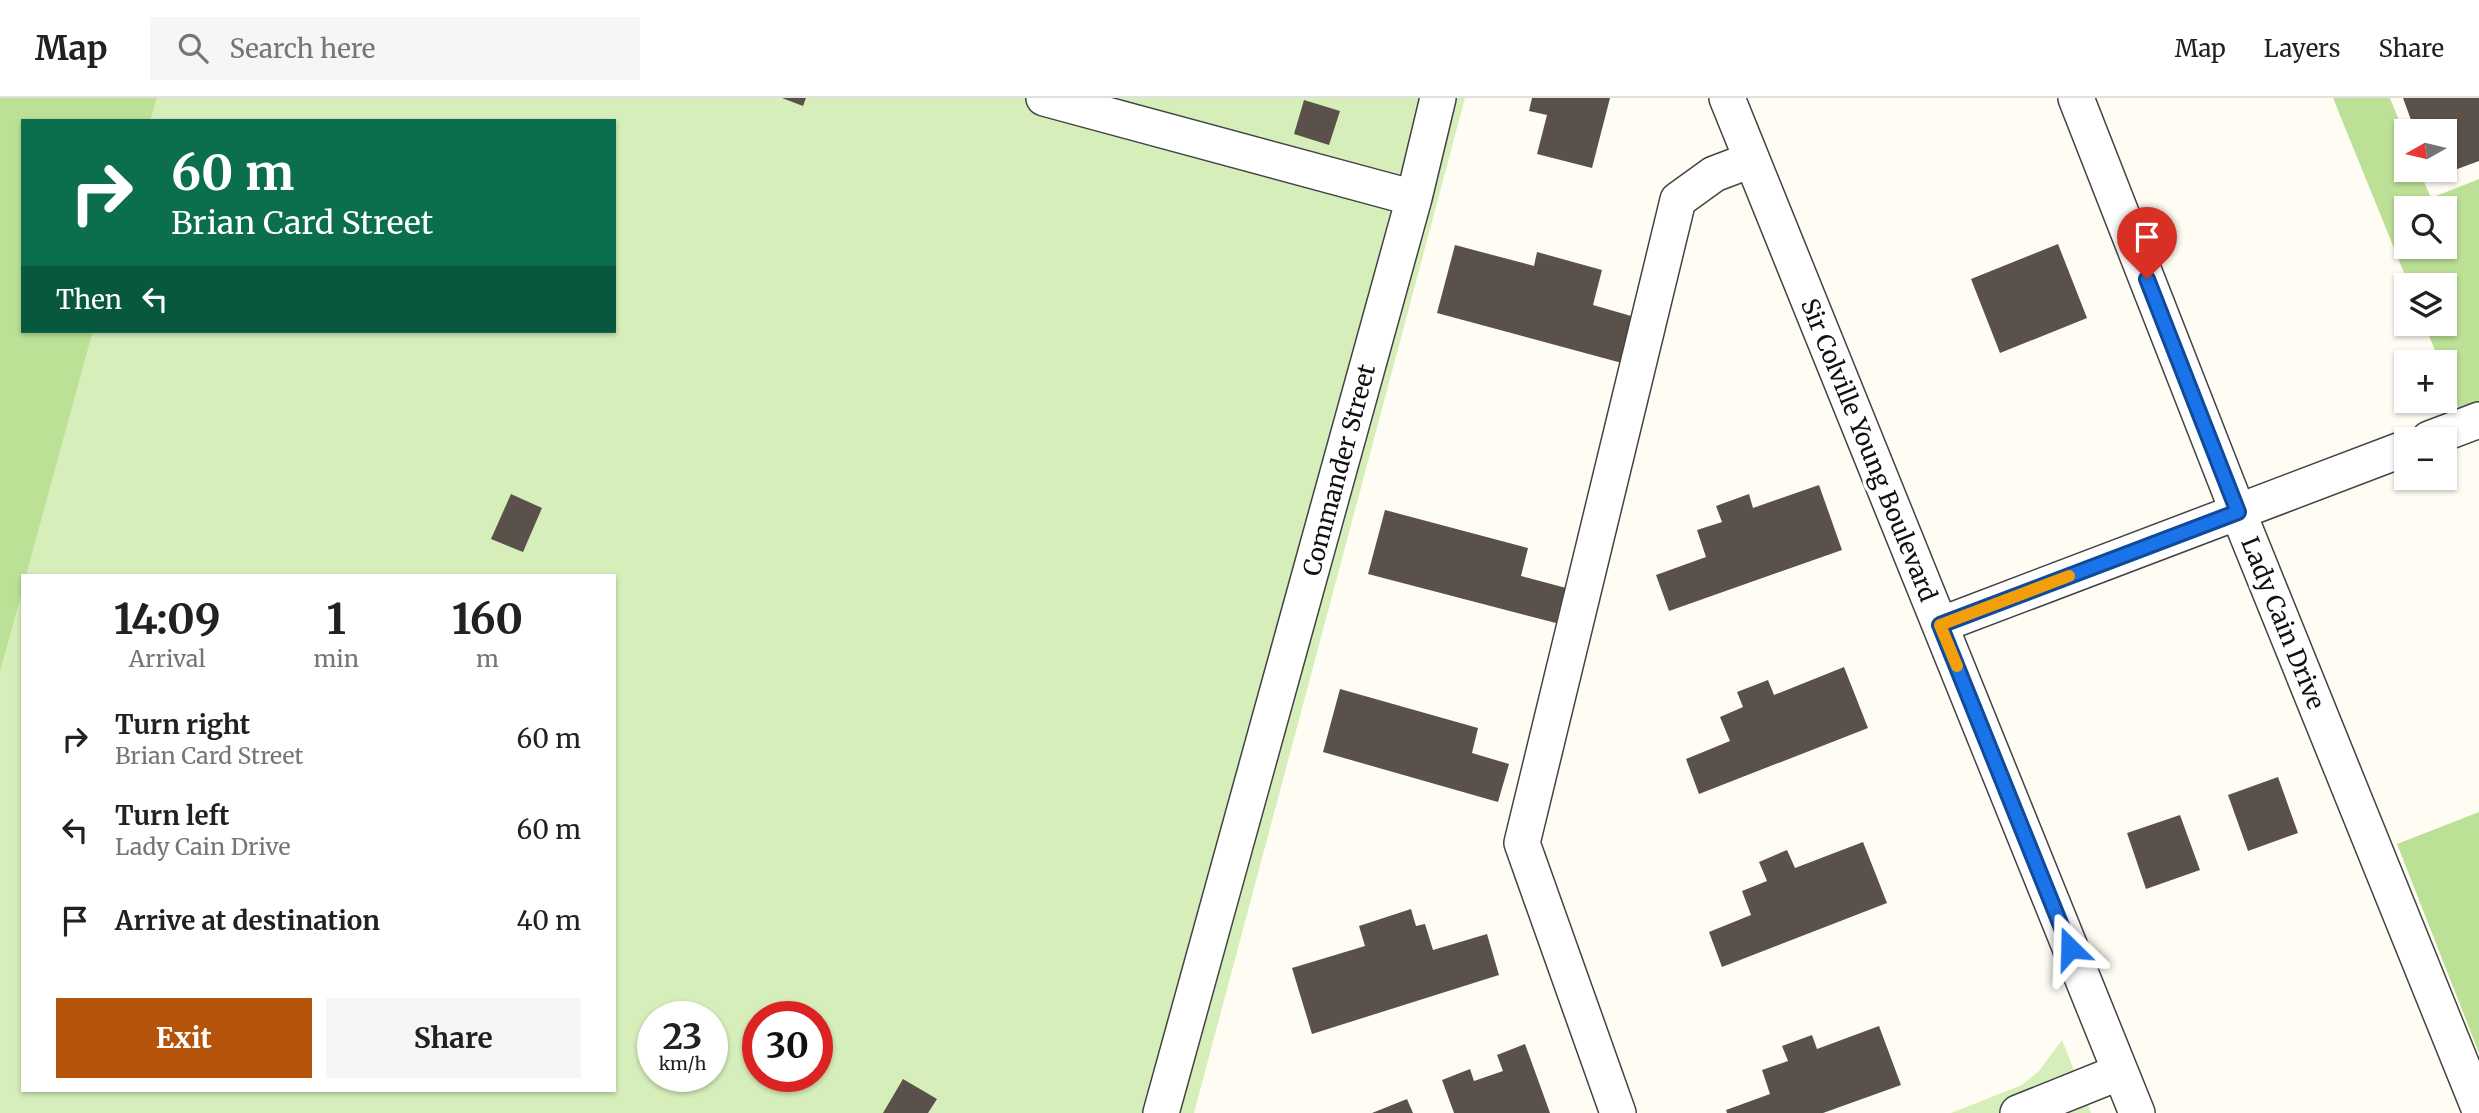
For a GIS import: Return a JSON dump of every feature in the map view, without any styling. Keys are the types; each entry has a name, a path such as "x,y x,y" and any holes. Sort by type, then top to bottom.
{"street":[{"path":"1044,98 1414,198"},
{"name":"Commander Street","path":"1161,1113 1414,198 1438,98"},
{"name":"Sir Colville Young Boulevard","path":"1727,98 2137,1113"},
{"name":"Lady Cain Drive","path":"2076,98 2238,512 2479,1108"},
{"path":"1618,1113 1522,843 1678,200 1714,174 1751,160"},
{"path":"2457,428 2479,420"},
{"path":"1940,625 2394,453"},
{"path":"2018,1113 2120,1072"}],"green space":[{"path":"0,98 157,98 151,119 21,119 21,333 92,333 27,574 21,574 21,596 0,672"},
{"path":"157,98 1465,98 1194,1113 0,1113 0,672 21,596 21,1092 616,1092 616,574 27,574 92,333 616,333 616,119 151,119"},
{"path":"2333,98 2390,98 2398,119 2394,119 2394,182 2424,182 2430,196 2394,196 2394,248"},
{"path":"2479,179 2479,406 2461,414 2457,404 2457,350 2435,350 2429,336 2457,336 2457,273 2404,273 2398,259 2457,259 2457,196 2436,196"},
{"path":"2479,812 2479,1053 2397,844"},
{"path":"2062,1040 2091,1113 1951,1113 2022,1085 2039,1071"}],"building":[{"path":"782,98 806,98 803,106"},
{"path":"1532,98 1610,98 1592,168 1537,154 1547,115 1529,111"},
{"path":"2403,98 2479,98 2479,161 2457,169 2457,119 2411,119"},
{"path":"1304,100 1340,111 1329,145 1294,134"},
{"path":"2058,244 2087,318 2000,353 1971,279"},
{"path":"1455,245 1534,266 1537,252 1602,270 1593,305 1645,320 1633,366 1437,313"},
{"path":"1819,485 1842,550 1669,611 1656,575 1706,557 1697,530 1722,522 1716,506 1749,494 1753,508"},
{"path":"511,494 542,508 523,552 491,539"},
{"path":"1385,510 1528,548 1521,576 1566,588 1556,623 1368,574"},
{"path":"1844,667 1868,728 1699,794 1686,759 1730,741 1720,717 1743,707 1737,692 1768,680 1774,695"},
{"path":"1340,689 1478,728 1472,753 1509,764 1498,802 1323,752"},
{"path":"2278,777 2298,833 2248,851 2228,795"},
{"path":"2180,815 2200,870 2146,889 2127,833"},
{"path":"1863,842 1887,903 1722,967 1709,932 1751,915 1742,891 1767,881 1759,862 1787,850 1795,868"},
{"path":"1411,909 1416,926 1425,924 1433,950 1487,934 1499,975 1312,1034 1292,968 1365,946 1359,926"},
{"path":"1879,1026 1901,1085 1823,1113 1727,1113 1726,1110 1770,1094 1762,1070 1788,1061 1782,1046 1812,1035 1817,1049"},
{"path":"1525,1044 1550,1113 1454,1113 1442,1080 1470,1069 1474,1081 1503,1071 1497,1055"},
{"path":"903,1079 937,1099 928,1113 883,1113"},
{"path":"1407,1099 1413,1113 1372,1113"}],"slow traffic":[{"path":"1957,666 1940,625 2069,576"}],"route":[{"path":"2070,948 1940,625 2238,512 2147,279"}]}
